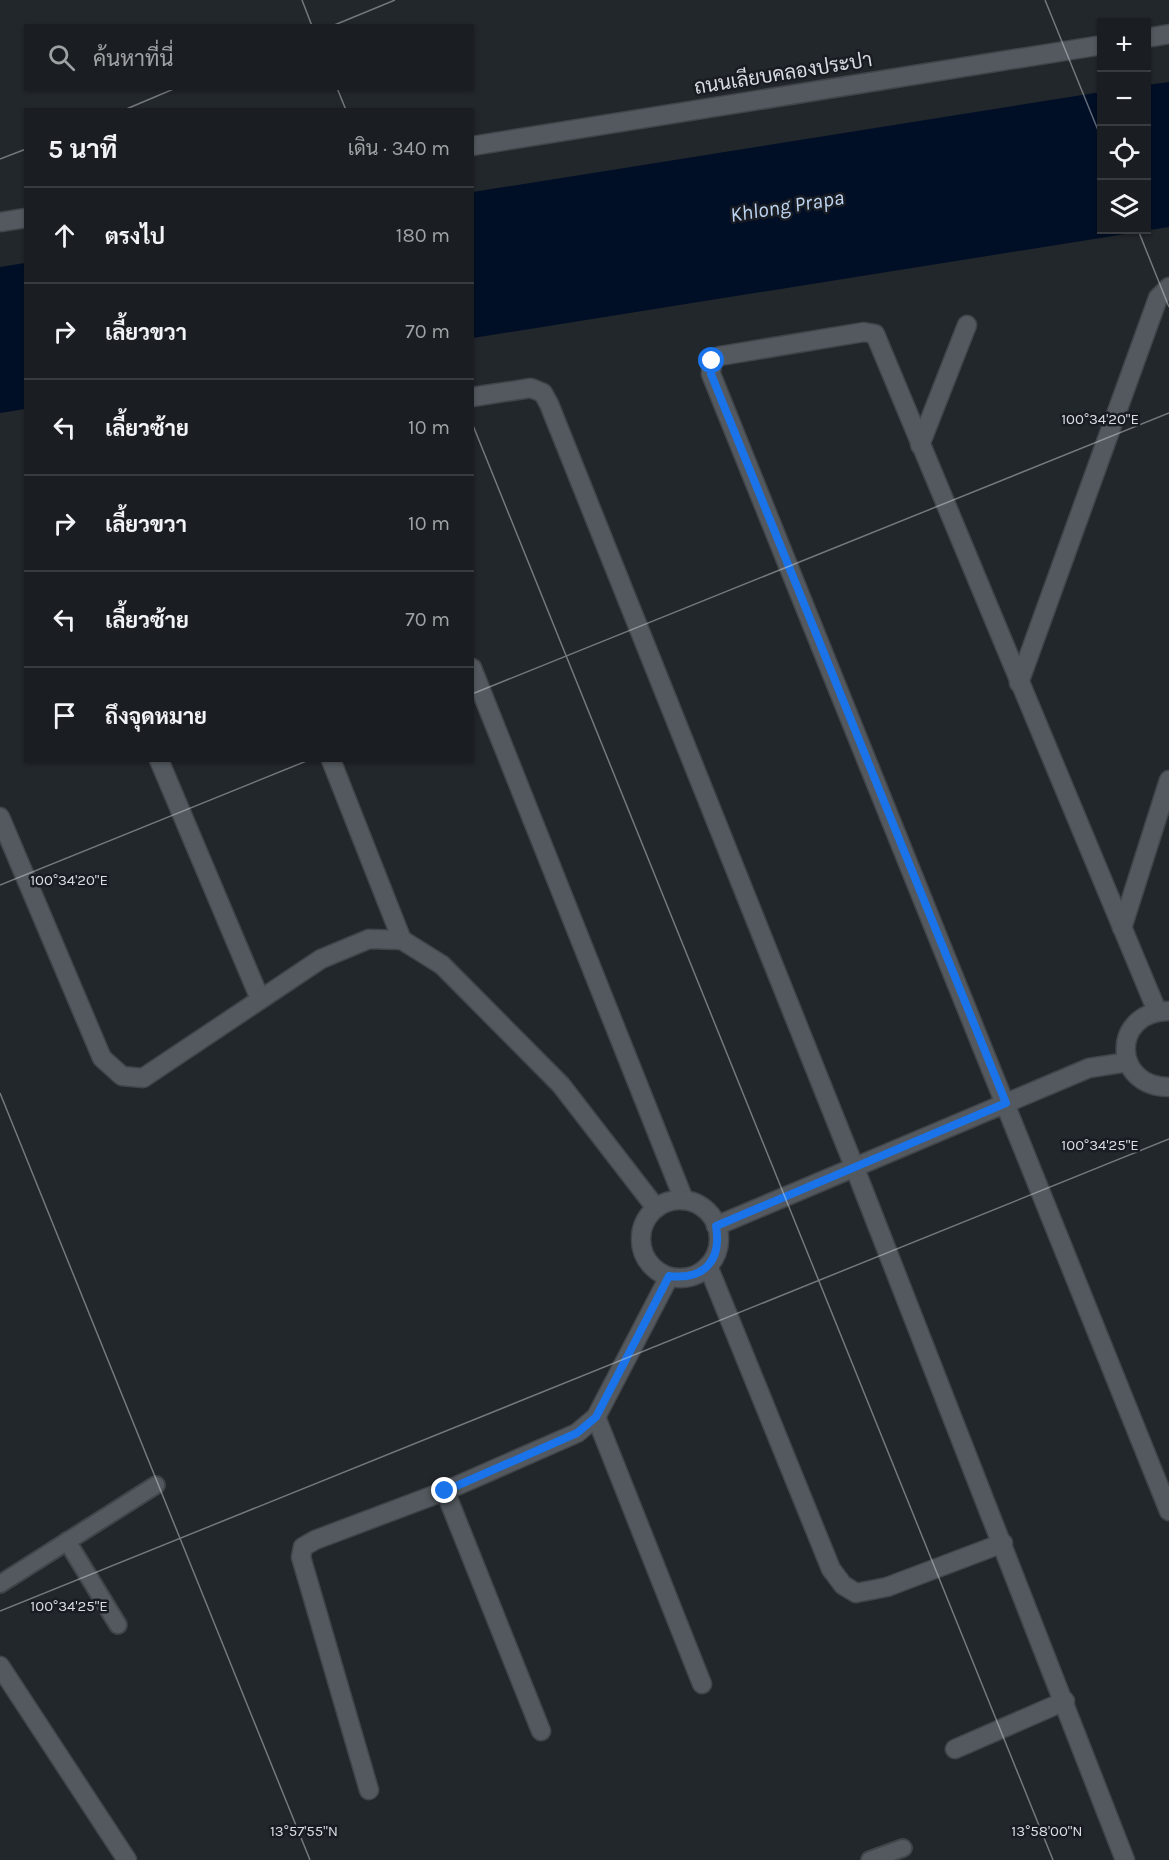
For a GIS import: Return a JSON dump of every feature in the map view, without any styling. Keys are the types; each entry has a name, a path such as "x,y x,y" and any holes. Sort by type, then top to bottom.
{"street":[{"path":"1151,37 1169,34"},
{"name":"ถนนเลียบคลองประปา","path":"474,146 1097,46"},
{"path":"0,222 24,218"},
{"path":"1019,682 1158,298 1169,286"},
{"path":"920,445 967,325"},
{"path":"1169,1087 1145,1083 1134,1074 1128,1062 1126,1043 1134,1024 1144,1016 1163,1011 1122,928 874,334 853,333 720,356 712,361 711,374 1169,1511"},
{"path":"474,397 531,388 543,393 546,399 854,1166 1065,1701 1125,1860"},
{"path":"474,673 684,1200"},
{"path":"160,762 260,999"},
{"path":"332,762 402,940"},
{"path":"1122,928 1169,780"},
{"path":"0,817 102,1058 122,1076 143,1078 321,959 369,939 402,940 442,965 561,1085 656,1208"},
{"path":"716,1226 1089,1068 1128,1062"},
{"path":"684,1200 698,1205 709,1213 716,1226 719,1240 716,1254 708,1266 697,1274 683,1278 669,1276 656,1270 646,1260 641,1232 646,1219 656,1208 669,1201 684,1200"},
{"path":"708,1266 831,1569 843,1585 856,1593 887,1587 1003,1543"},
{"path":"369,1790 300,1557 303,1547 315,1540 445,1491 577,1433 596,1417 669,1276"},
{"path":"596,1417 702,1684"},
{"path":"445,1491 541,1731"},
{"path":"0,1666 127,1860"},
{"path":"955,1749 1065,1701"}],"lane":[{"path":"0,1584 156,1485"},
{"path":"66,1541 118,1625"},
{"path":"870,1860 903,1848"}],"water":[{"path":"1169,82 1169,227 1151,230 1151,84"},
{"name":"Khlong Prapa","path":"1097,93 1097,234 1125,234 474,338 474,192"},
{"path":"24,263 24,409 0,413 0,267"}],"route":[{"path":"445,1491 577,1433 596,1417 669,1276 683,1278 697,1274 708,1266 716,1254 719,1240 716,1226 1006,1103 711,374 712,361"}]}
